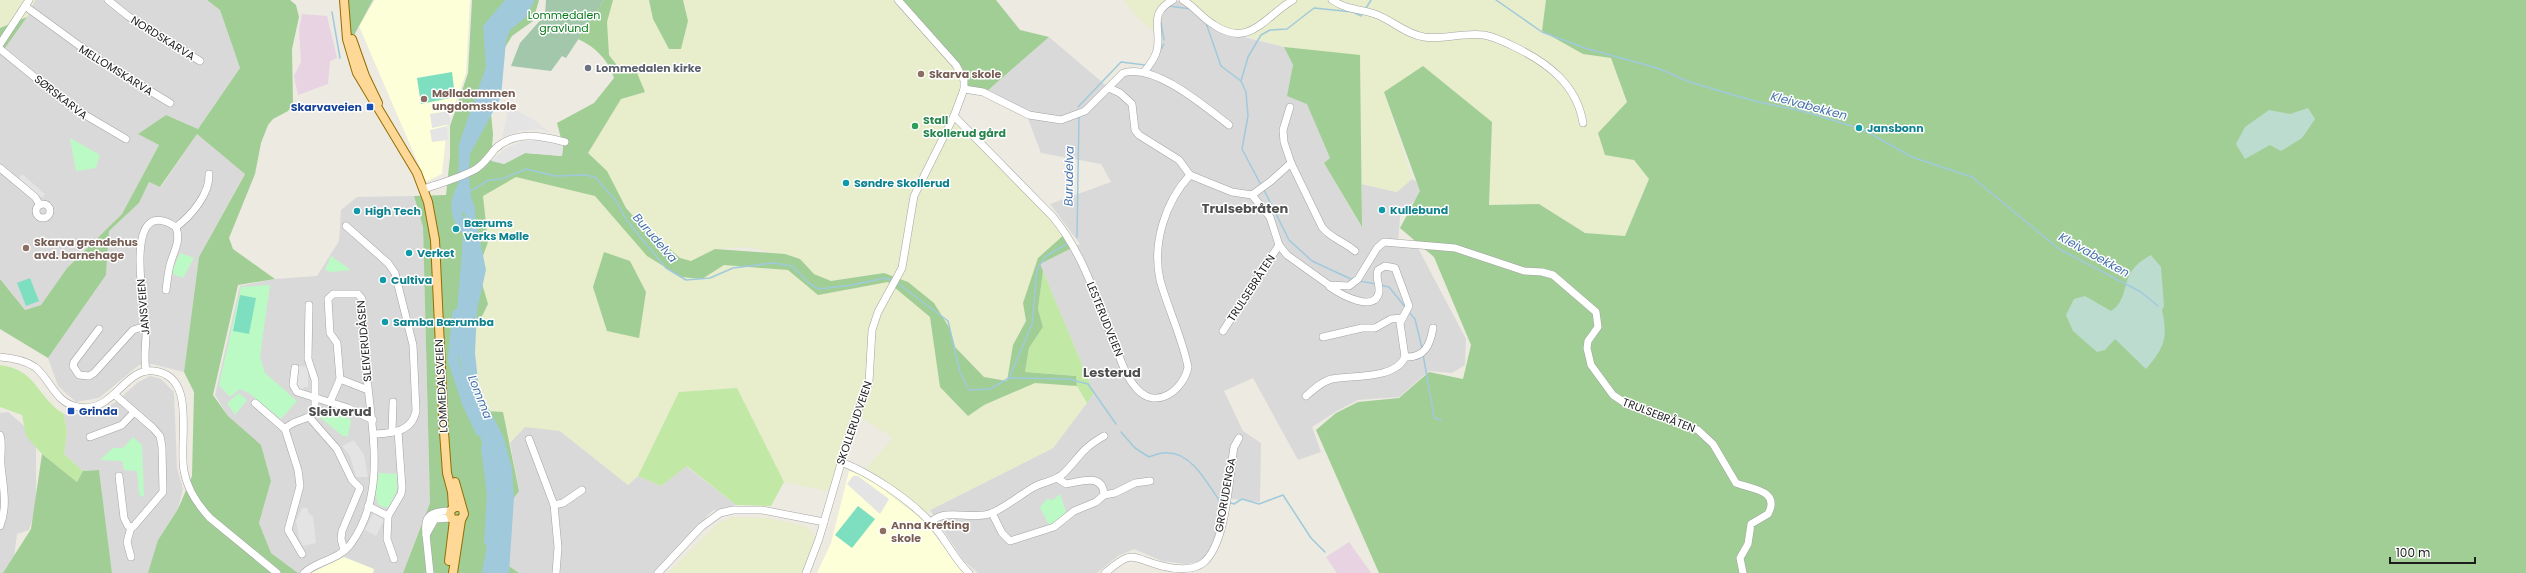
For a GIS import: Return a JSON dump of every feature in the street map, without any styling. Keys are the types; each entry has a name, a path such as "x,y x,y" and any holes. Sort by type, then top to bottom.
{"main road":[{"name":"LOMMEDALSVEIEN","path":"344,0 346,22 359,62 387,124 396,137 424,189 431,215 435,240 444,432 454,515 453,573"},
{"name":"LOMMEDALSVEIEN","path":"448,467 452,475 462,508 454,515 449,573"}],"street":[{"name":"NORDSKARVA","path":"108,0 128,16 200,61"},
{"path":"898,0 956,65 964,80 964,89 982,92 1029,115 1056,120 1076,115 1109,88 1123,74 1147,68 1190,95 1229,125"},
{"path":"1147,68 1157,50 1157,16 1164,6 1173,0"},
{"path":"1183,0 1215,26 1238,34 1255,29 1282,6 1293,0"},
{"path":"1332,0 1356,10 1376,14 1413,34 1439,38 1484,35 1535,56 1554,71 1572,94 1582,112 1584,123"},
{"path":"0,44 27,3"},
{"name":"MELLOMSKARVA","path":"27,3 93,56 170,103"},
{"name":"SØRSKARVA","path":"0,49 70,106 126,139"},
{"path":"1109,88 1120,92 1132,104 1135,130 1139,135 1179,160 1190,175 1232,192 1252,195 1271,181 1291,163"},
{"name":"SKOLLERUDVEIEN","path":"806,573 824,522 851,429 869,382 871,339 875,321 902,268 914,196 954,116 964,89"},
{"path":"1290,107 1283,130 1291,163 1325,232 1347,244 1355,251"},
{"name":"LESTERUDVEIEN","path":"954,116 1053,217 1066,234 1088,276 1128,376 1144,395 1154,398 1174,392 1186,376 1188,367 1160,279 1158,253 1167,211 1176,193 1190,175"},
{"path":"424,189 471,172 482,165 499,146 511,139 525,136 542,136 565,142"},
{"path":"0,168 35,197 40,205"},
{"path":"166,290 170,266 179,243 176,228 188,218 203,196 209,186 209,174"},
{"name":"TRULSEBRÅTEN","path":"1252,195 1270,217 1280,245 1298,266 1350,299 1372,301 1376,298 1379,290 1377,278 1378,270 1385,266 1392,266 1396,269 1409,303 1408,309 1402,318 1400,329 1405,357"},
{"name":"JANSVEIEN","path":"146,371 144,353 146,326 139,261 142,237 152,223 161,221 176,228"},
{"path":"346,226 388,262 400,285 413,345 416,411 410,424 395,432 375,434"},
{"name":"TRULSEBRÅTEN","path":"1329,285 1349,286 1358,278 1377,248 1389,242 1455,248 1524,271 1542,272 1564,283 1596,312 1598,327 1588,341 1587,348 1591,366 1596,375 1613,395 1628,405 1698,430 1713,444 1736,483 1761,490 1770,497 1771,504 1768,514 1754,521 1750,527 1748,544 1740,558 1743,573"},
{"name":"TRULSEBRÅTEN","path":"1223,331 1280,245"},
{"name":"SLEIVERUDÅSEN","path":"304,573 344,550 356,536 368,506 373,479 375,434 368,390 362,299 358,294 338,293 330,296 328,299 330,333 337,344 340,379 368,390"},
{"path":"285,429 292,423 309,417 315,412 315,380 308,360 309,305"},
{"path":"1323,337 1362,328 1375,328 1391,319 1402,318"},
{"path":"99,328 74,362 73,366 79,375 89,376 94,373 133,330 146,326"},
{"path":"1306,396 1330,379 1355,379 1395,369 1405,357 1418,356 1423,353 1429,343 1433,328"},
{"path":"0,357 20,360 34,367 57,395 71,405 94,407 114,395 131,379 146,371 152,370 168,375 180,390 183,470 189,489 202,509 210,518 276,573"},
{"path":"295,368 294,389 373,420"},
{"path":"330,402 340,379"},
{"path":"114,395 160,436 164,485 160,495 137,524 131,527 127,542 131,557"},
{"path":"393,402 402,488 396,503 388,516 387,539 394,559"},
{"path":"255,403 285,429 298,470 300,486 288,530 302,554"},
{"path":"90,437 122,425 134,412"},
{"path":"309,417 337,449 352,480 360,488 342,531 341,539 344,550"},
{"path":"0,434 2,442 1,463 4,503 0,526"},
{"path":"931,522 938,516 943,515 972,517 992,513 1035,486 1057,478 1083,449 1104,436"},
{"name":"GRORUDENGA","path":"1105,573 1120,561 1133,556 1160,570 1194,568 1202,564 1210,556 1220,531 1234,447 1239,438"},
{"path":"529,439 554,505 558,547 556,573"},
{"path":"841,462 859,469 878,480 931,522 949,550 969,573"},
{"path":"119,476 124,518 131,527"},
{"path":"1057,478 1066,484 1092,479 1098,481 1104,489 1104,495"},
{"path":"992,513 1002,533 1010,540 1054,527 1074,512 1096,502 1104,495 1114,493 1135,483 1150,481"},
{"path":"554,505 563,503 582,490"},
{"path":"368,506 388,516"},
{"path":"658,573 701,527 720,513 733,510 762,510 824,522"},
{"path":"430,573 424,525 429,517 439,512 454,515"}],"shaded area":[{"path":"0,0 35,0 27,17 0,28"},
{"path":"35,0 207,0 220,10 240,68 198,129 166,115 138,134 159,145 122,214 67,268 41,305 25,310 0,279 0,55 27,17"},
{"name":"Mølladammen ungdomsskole","path":"375,0 470,0 466,73 447,126 442,174 426,182 359,26"},
{"path":"613,0 649,0 653,19 680,49 688,21 683,0 899,0 962,74 964,89 954,117 1066,233 1038,258 1023,303 1025,322 1013,345 1007,381 984,377 955,347 950,329 897,280 884,273 831,281 814,274 800,259 748,247 715,249 691,261 680,258 635,218 588,153 621,99 622,72 609,55 607,22"},
{"path":"1124,0 1167,0 1156,14 1153,31 1135,15"},
{"path":"1546,0 1542,31 1583,54 1611,58 1627,102 1598,133 1605,155 1634,160 1649,179 1625,236 1585,233 1539,204 1489,205 1492,122 1384,92 1412,179 1397,192 1362,184 1360,56 1284,47 1221,28 1189,1"},
{"path":"1180,1 1218,31 1284,47 1293,65 1288,96 1307,103 1330,158 1324,163 1361,226 1362,184 1396,192 1412,179 1427,187 1400,217 1398,245 1418,248 1466,339 1465,365 1452,373 1429,371 1399,397 1358,400 1337,411 1312,427 1321,452 1298,460 1253,378 1224,391 1243,431 1261,443 1260,502 1223,498 1215,540 1207,555 1198,562 1186,564 1162,561 1134,549 1118,556 1097,573 978,573 964,561 930,510 1053,448 1094,393 1040,264 1080,244 1050,204 1111,182 1101,164 1041,153 1025,111 986,92 1049,37 1110,89 1123,75 1145,76 1160,51 1159,16 1171,3"},
{"path":"302,14 327,16 337,58 330,61 328,84 298,95 294,76 301,62 299,29"},
{"path":"509,107 534,120 551,133 540,129 519,131 502,138"},
{"path":"2308,108 2315,119 2302,138 2281,151 2270,145 2245,159 2236,144 2245,127 2269,110 2290,114"},
{"path":"449,111 451,124 432,128 430,114"},
{"path":"447,126 448,140 432,142 430,130"},
{"path":"197,134 245,173 199,257 184,372 152,364 139,365 99,398 76,402 58,386 48,358 106,275 109,231 139,203 149,182 161,187"},
{"path":"522,141 542,141 563,146 562,156 525,153 504,164 491,161 505,149"},
{"path":"22,174 45,194 42,198 19,178"},
{"path":"516,176 595,196 647,256 702,279 724,265 788,270 818,295 888,282 930,317 940,387 968,416 984,405 1035,383 1077,386 1087,403 1053,448 930,510 922,519 866,476 868,466 893,438 857,415 841,462 828,491 784,482 737,388 679,392 638,476 628,485 560,431 525,427 510,443 503,413 486,411 478,384 470,341 478,270 488,242 483,196"},
{"name":"Sleiverud","path":"414,196 423,227 430,503 403,573 298,573 271,553 259,523 271,481 261,446 228,416 215,395 240,286 275,279 317,276 339,241 341,210 357,197"},
{"path":"2151,255 2161,267 2164,306 2162,310 2165,335 2161,348 2146,369 2115,339 2105,350 2097,352 2073,331 2066,315 2074,299 2085,296 2111,311 2121,301 2132,270"},
{"path":"299,366 308,367 308,387 304,387 303,390 296,387"},
{"path":"150,376 161,379 174,392 177,468 183,489 178,509 158,540 151,571 148,573 112,573 99,470 83,471 64,454 67,432 64,414 94,414 116,402 137,383"},
{"path":"8,412 36,439 36,508 29,530 17,534 14,557 6,573 0,573 0,413"},
{"path":"525,426 560,431 628,485 638,476 661,486 686,466 736,505 712,511 653,573 519,573 509,566 511,502 519,490 510,443"},
{"path":"354,440 364,455 368,477 356,477 350,456 342,446"},
{"name":"Anna Krefting skole","path":"849,471 866,476 922,519 964,573 817,573 831,543"},
{"path":"853,476 858,476 889,499 880,514 847,484"},
{"path":"302,508 307,508 309,514 313,516 316,543 303,546 299,538 296,521"},
{"path":"373,514 384,520 376,536 365,530"},
{"path":"733,517 768,518 807,527 813,532 816,540 802,573 668,573 717,524"},
{"path":"1349,542 1371,573 1337,573 1326,557"},
{"path":"344,557 374,569 373,573 311,573"}],"green space":[{"path":"207,0 290,0 296,5 299,17 292,49 293,104 288,111 273,119 268,125 261,143 255,174 229,238 233,249 275,279 238,285 213,395 228,416 261,445 271,481 259,523 271,553 298,573 148,573 158,540 178,509 192,476 194,392 184,372 199,257 245,174 197,134 160,187 149,182 139,203 109,231 106,275 48,358 0,329 0,279 25,310 41,305 67,268 122,214 159,145 138,134 166,115 198,129 240,68 220,10"},
{"path":"344,0 373,0 352,39"},
{"path":"472,0 539,0 533,21 512,36 503,51 490,104 493,134 491,160 504,164 525,153 562,156 563,146 557,123 594,103 614,78 609,65 600,54 578,39 604,0 613,0 607,22 609,55 622,72 637,73 645,92 621,99 588,153 607,171 626,208 635,218 680,258 691,261 715,249 785,254 800,259 814,274 831,281 884,273 908,282 934,303 950,329 955,347 984,377 1007,381 1013,345 1026,321 1023,303 1038,258 1066,233 1074,247 1040,264 1043,271 1038,309 1043,327 1029,348 1025,372 1076,376 1077,386 1035,383 984,405 968,416 940,387 930,317 888,282 818,295 788,270 724,265 702,279 681,277 647,256 595,196 516,177 483,196 488,242 478,270 488,304 470,341 478,384 486,411 503,412 519,491 511,502 509,566 519,573 403,573 430,503 423,227 414,196 446,195 450,157 450,126 468,73"},
{"name":"Lommedalen gravlund","path":"546,0 604,0 566,58 562,56 551,71 511,66 520,43 545,15"},
{"path":"649,0 683,0 688,21 681,49 669,49 653,19"},
{"path":"899,0 996,0 1020,30 1049,37 986,92 964,89 962,74"},
{"path":"1546,0 2526,0 2526,573 1379,573 1316,430 1336,413 1358,402 1399,398 1429,372 1463,379 1471,345 1434,257 1400,228 1420,191 1384,92 1423,66 1492,122 1489,205 1539,204 1585,233 1625,236 1649,179 1634,160 1605,155 1598,133 1627,102 1611,58 1583,54 1542,31"},
{"path":"27,17 0,55 0,28"},
{"path":"1284,47 1360,55 1362,227 1324,163 1330,158 1307,104 1287,96 1293,65"},
{"path":"452,72 455,97 421,104 417,78"},
{"path":"70,138 100,155 96,168 76,171"},
{"path":"604,252 630,261 646,292 639,338 607,331 593,287"},
{"path":"180,253 194,258 183,278 173,274 173,269"},
{"path":"331,256 351,270 331,272 325,270"},
{"path":"1043,271 1094,393 1087,403 1077,386 1076,376 1025,372 1029,348 1043,327 1038,309"},
{"path":"30,278 39,301 26,306 17,283"},
{"path":"270,285 260,356 265,373 297,401 281,419 250,394 240,389 230,397 219,385 241,287"},
{"path":"240,295 256,298 249,334 233,331"},
{"path":"0,365 13,368 30,378 48,400 64,414 67,432 64,454 83,471 77,482 42,454 26,436 22,415 0,407"},
{"path":"737,388 784,482 771,506 736,505 687,466 661,486 638,476 679,392"},
{"path":"239,393 247,400 235,415 227,403"},
{"path":"325,408 333,409 351,420 348,436 343,436 319,416"},
{"path":"133,437 142,445 144,496 142,497 139,494 137,471 124,470 122,461 100,460 113,448 123,448"},
{"path":"42,454 77,482 83,471 99,470 112,573 3,573 31,529"},
{"path":"379,473 397,474 397,490 389,507 383,507 377,500 376,489"},
{"path":"1060,494 1067,515 1049,525 1040,507 1047,499 1053,500"},
{"path":"858,506 875,519 852,548 835,535"}],"water":[{"path":"505,0 535,0 525,18 510,30 506,41 501,97 470,154 470,191 486,270 477,310 475,353 479,390 503,436 512,468 514,498 509,573 482,573 497,489 470,405 458,353 456,323 463,238 472,220 458,208 459,144 486,67 483,26"}],"waterway":[{"path":"1366,8 1371,0"},
{"name":"Kleivabekken","path":"1496,0 1542,32 1585,48 1657,68 1690,82 1754,101 1802,111 1862,129 1912,157 1972,177 2059,249 2141,292 2158,306"},
{"name":"Burudelva","path":"1169,6 1191,9"},
{"path":"1261,185 1242,149 1248,116 1246,92 1241,81 1248,57 1261,35 1270,30 1287,29 1314,8 1353,12 1361,16 1363,13"},
{"path":"332,12 340,58"},
{"name":"Burudelva","path":"1161,22 1164,40"},
{"name":"Burudelva","path":"1206,23 1221,66 1241,81"},
{"name":"Burudelva","path":"1160,51 1164,44"},
{"name":"Burudelva","path":"1078,107 1121,62 1145,65"},
{"name":"Burudelva","path":"1077,237 1079,115"},
{"name":"Burudelva","path":"469,192 489,180 502,179 526,169 555,176 585,175 595,177 616,201 627,221 666,268 686,280 710,278 733,268 773,263 792,266 810,284 819,289 852,285 885,278 891,280"},
{"name":"Lomma","path":"462,187 457,199 456,211 463,227 468,232"},
{"path":"1264,190 1289,240 1312,261 1353,280"},
{"name":"Lomma","path":"469,205 470,240"},
{"name":"Burudelva","path":"899,284 948,321 960,372 969,390 990,389 1009,378 1032,324 1037,269 1046,256 1068,243"},
{"path":"1359,281 1377,284"},
{"path":"1380,285 1389,287 1405,307"},
{"path":"1408,311 1415,319 1422,348"},
{"name":"Lomma","path":"457,314 453,360 467,403 480,431"},
{"path":"1423,354 1434,417 1441,421"},
{"path":"1009,378 1068,379 1088,384 1116,424"},
{"path":"1121,432 1135,448 1149,457 1166,453 1177,454 1192,463 1219,500 1224,501"},
{"name":"Lomma","path":"486,448 492,495 489,541"},
{"path":"1228,502 1234,504 1242,499 1259,504 1283,495 1311,538 1325,552"}],"place":[{"name":"Lommedalen kirke","path":"588,68"},
{"name":"Skarva skole","path":"921,74"},
{"name":"Mølladammen ungdomsskole","path":"424,99"},
{"name":"Skarvaveien","path":"370,107"},
{"name":"Stall Skollerud gård","path":"915,126"},
{"name":"Jansbonn","path":"1859,128"},
{"name":"Søndre Skollerud","path":"846,183"},
{"name":"Kullebund","path":"1382,210"},
{"name":"High Tech","path":"357,211"},
{"name":"Bærums Verks Mølle","path":"456,229"},
{"name":"Skarva grendehus avd. barnehage","path":"26,248"},
{"name":"Verket","path":"409,253"},
{"name":"Cultiva","path":"383,280"},
{"name":"Samba Bærumba","path":"385,322"},
{"name":"Grinda","path":"71,411"},
{"name":"Anna Krefting skole","path":"883,531"}],"district":[{"name":"Trulsebråten","path":"1245,208"},
{"name":"Lesterud","path":"1112,372"},
{"name":"Sleiverud","path":"340,411"}]}
